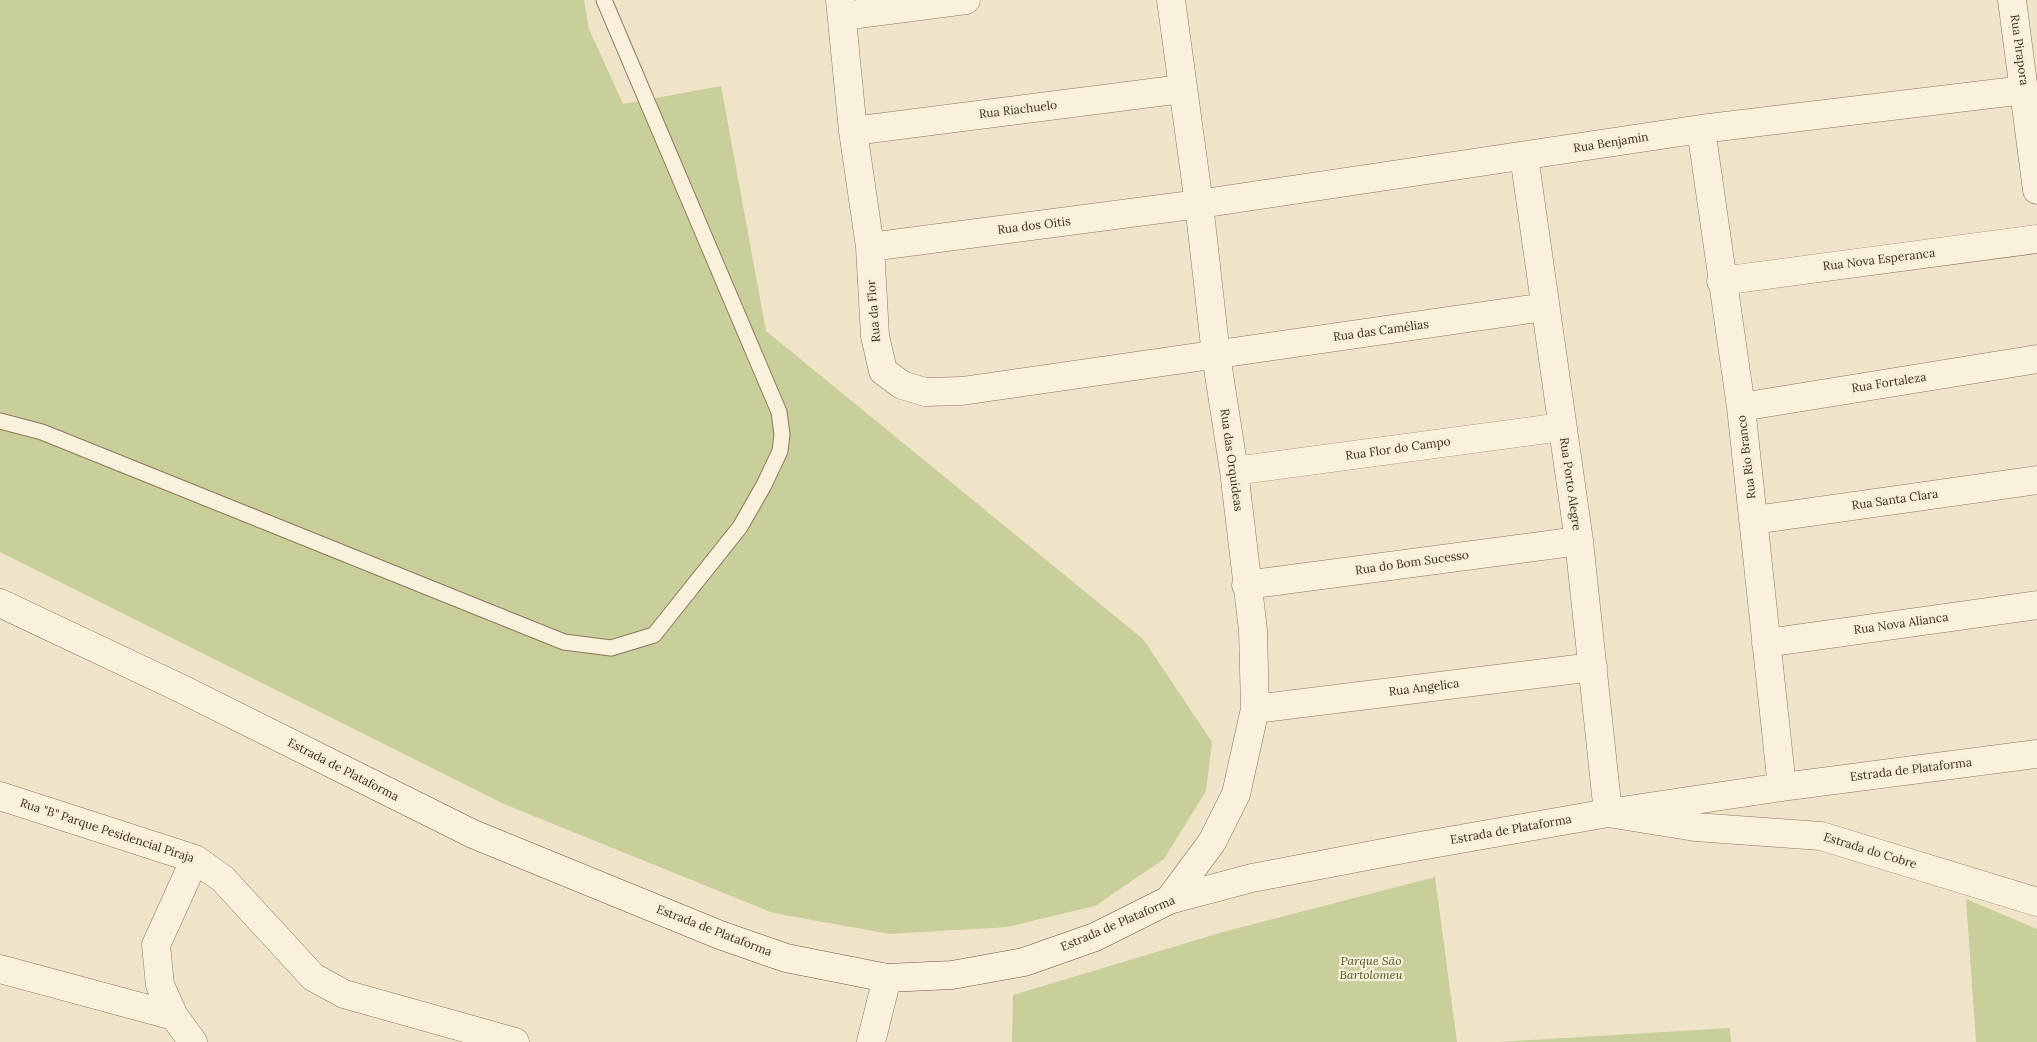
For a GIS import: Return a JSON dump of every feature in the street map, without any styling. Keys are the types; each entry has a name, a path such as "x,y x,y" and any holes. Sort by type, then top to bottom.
{"street":[{"path":"842,8 966,0"},
{"name":"Rua das Orquideas","path":"1169,900 1212,842 1236,794 1255,709 1252,630 1234,471 1216,355 1199,204 1171,0"},
{"name":"Rua Pirapora","path":"2012,0 2029,107 2037,190"},
{"name":"Rua da Flor","path":"842,8 853,131 870,248 875,336 883,370 902,384 925,392 962,391 1216,355"},
{"name":"Rua Riachuelo","path":"853,131 1182,89"},
{"name":"Rua Benjamin","path":"1199,204 1701,129 2029,107"},
{"name":"Rua Rio Branco","path":"1701,129 1721,281 1741,407 1782,787"},
{"name":"Rua Porto Alegre","path":"1524,156 1578,541 1608,813"},
{"name":"Rua dos Oitis","path":"870,248 1199,204"},
{"name":"Rua Nova Esperanca","path":"1721,281 2037,239"},
{"name":"Rua das Camélias","path":"1216,355 1545,307"},
{"name":"Rua Fortaleza","path":"1741,407 2037,359"},
{"name":"Rua Flor do Campo","path":"1234,471 1562,427"},
{"name":"Rua Santa Clara","path":"1754,520 2037,480"},
{"name":"Rua do Bom Sucesso","path":"1246,585 1578,541"},
{"name":"Estrada de Plataforma","path":"0,603 182,689 473,834 728,938 786,958 887,978 952,975 1024,962 1095,937 1169,900 1252,878 1608,813 1782,787 2037,754"},
{"name":"Rua Nova Alianca","path":"1766,643 2037,605"},
{"name":"Rua Angelica","path":"1255,709 1593,668"},
{"name":"Rua \"B\" Parque Pesidencial Piraja","path":"0,796 196,859 223,879 313,977 344,994 514,1042"},
{"name":"Estrada do Cobre","path":"1608,813 1696,826 1821,836 2037,902"},
{"path":"193,1042 174,1016 160,985 156,945 196,859"},
{"path":"0,970 174,1016"},
{"path":"870,1042 887,978"}],"lane":[{"path":"0,421 42,432 564,642 611,648 654,635 740,526 764,486 780,451 782,434 779,412 604,0"}],"green space":[{"path":"0,0 584,0 589,29 623,104 721,86 766,331 1143,639 1212,742 1206,791 1164,859 1095,906 1007,927 890,934 773,913 504,804 0,552"},
{"name":"Parque São Bartolomeu","path":"1435,877 1457,1042 1012,1042 1013,995 1223,932"},
{"path":"1966,899 2037,929 2037,1042 1976,1042"},
{"path":"1730,1028 1731,1042 1497,1042"}]}
